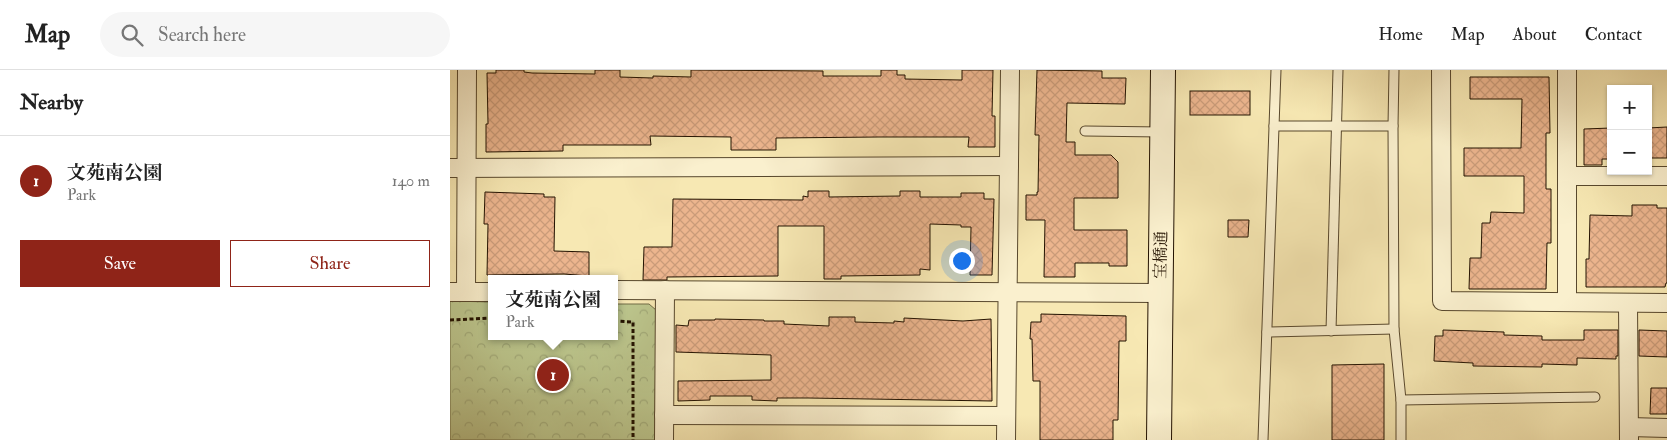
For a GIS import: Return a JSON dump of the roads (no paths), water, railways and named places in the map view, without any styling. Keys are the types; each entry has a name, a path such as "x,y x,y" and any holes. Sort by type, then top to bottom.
{"street":[{"path":"467,70 458,168 458,292 488,292"},
{"path":"1006,440 1010,70"},
{"name":"宝橋通","path":"1159,440 1159,293 1163,70"},
{"path":"1441,70 1442,301 1667,303"},
{"path":"1567,70 1567,301"},
{"path":"458,168 1009,166"},
{"path":"1567,176 1667,176"},
{"path":"618,290 1159,293"},
{"path":"664,440 665,290"},
{"path":"1628,303 1629,434 1667,428"},
{"path":"664,415 1006,416"}],"lane":[{"path":"1263,440 1276,70"},
{"path":"1331,330 1338,70"},
{"path":"1394,70 1394,329 1400,400 1401,440"},
{"path":"1274,126 1393,126"},
{"path":"1085,132 1162,132"},
{"path":"1267,332 1394,329"},
{"path":"1400,400 1595,396"}],"place":[{"name":"文苑南公園","path":"553,375"}]}
